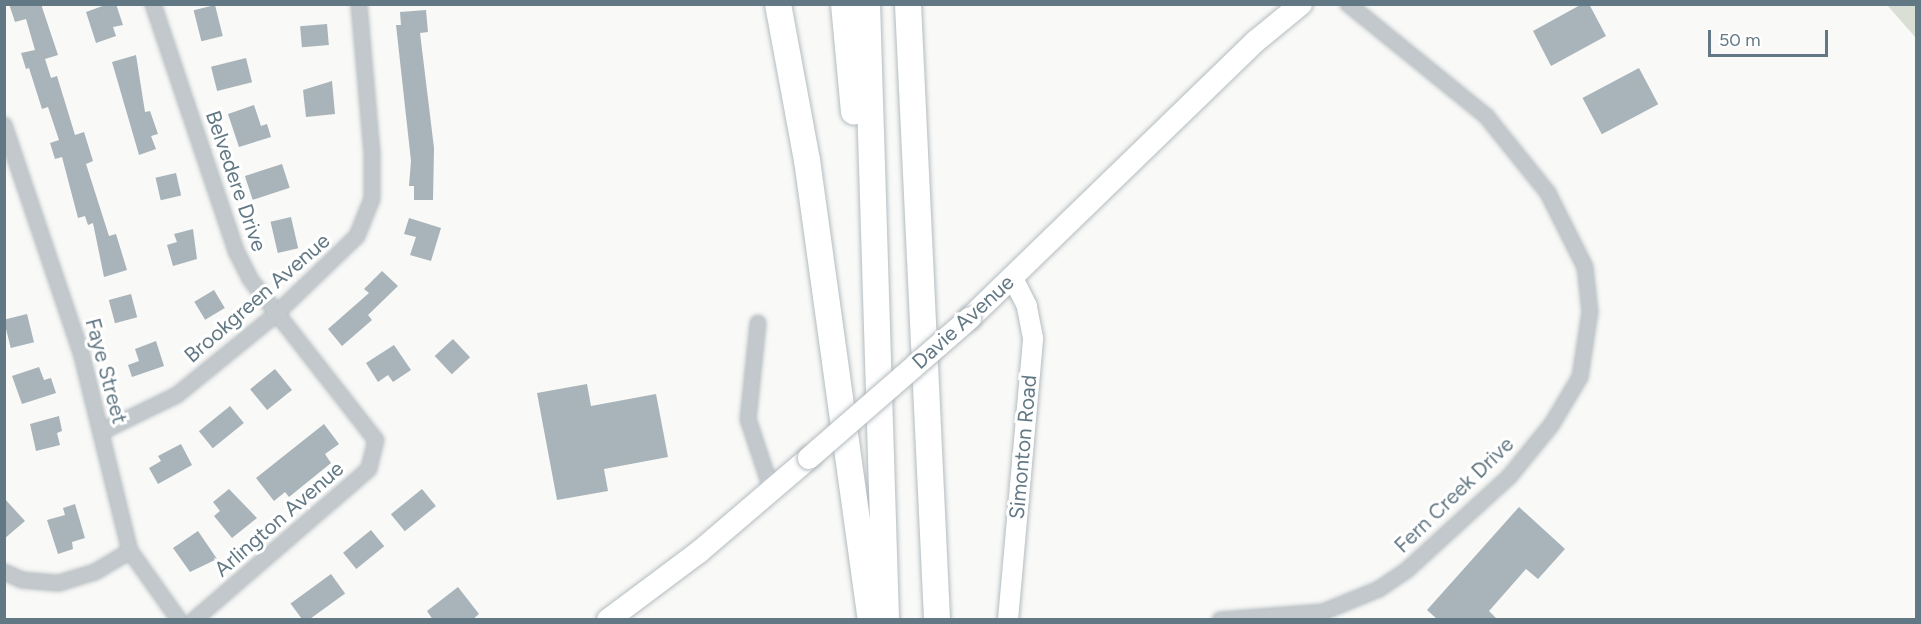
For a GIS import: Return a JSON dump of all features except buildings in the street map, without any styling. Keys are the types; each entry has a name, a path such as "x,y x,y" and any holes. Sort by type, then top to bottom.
{"highway":[{"path":"778,4 807,160 871,620"},
{"path":"844,4 877,353"},
{"path":"867,4 886,620"},
{"path":"908,4 938,620"},
{"path":"916,158 923,4"}],"main road":[{"name":"Davie Avenue","path":"608,620 772,491 970,318 1256,40 1301,4"}],"street":[{"name":"Belvedere Drive","path":"153,4 236,251 274,315 376,440"},
{"name":"Brookgreen Avenue","path":"101,432 177,395 274,315 357,236 372,199 372,153 359,4"},
{"name":"Fern Creek Drive","path":"1220,620 1323,612 1379,589 1407,570 1509,477 1552,423 1580,377 1590,312 1585,267 1548,193 1486,116 1348,4"},
{"name":"Faye Street","path":"4,125 72,322 130,551 179,620"},
{"name":"Simonton Road","path":"1008,620 1033,338 1027,306 1013,278"},
{"path":"758,323 748,419 772,491"},
{"name":"Arlington Avenue","path":"194,620 369,469 376,440"},
{"path":"4,572 22,580 59,583 95,572 130,551"}],"shaded area":[{"path":"1887,5 1916,5 1916,38"}]}
